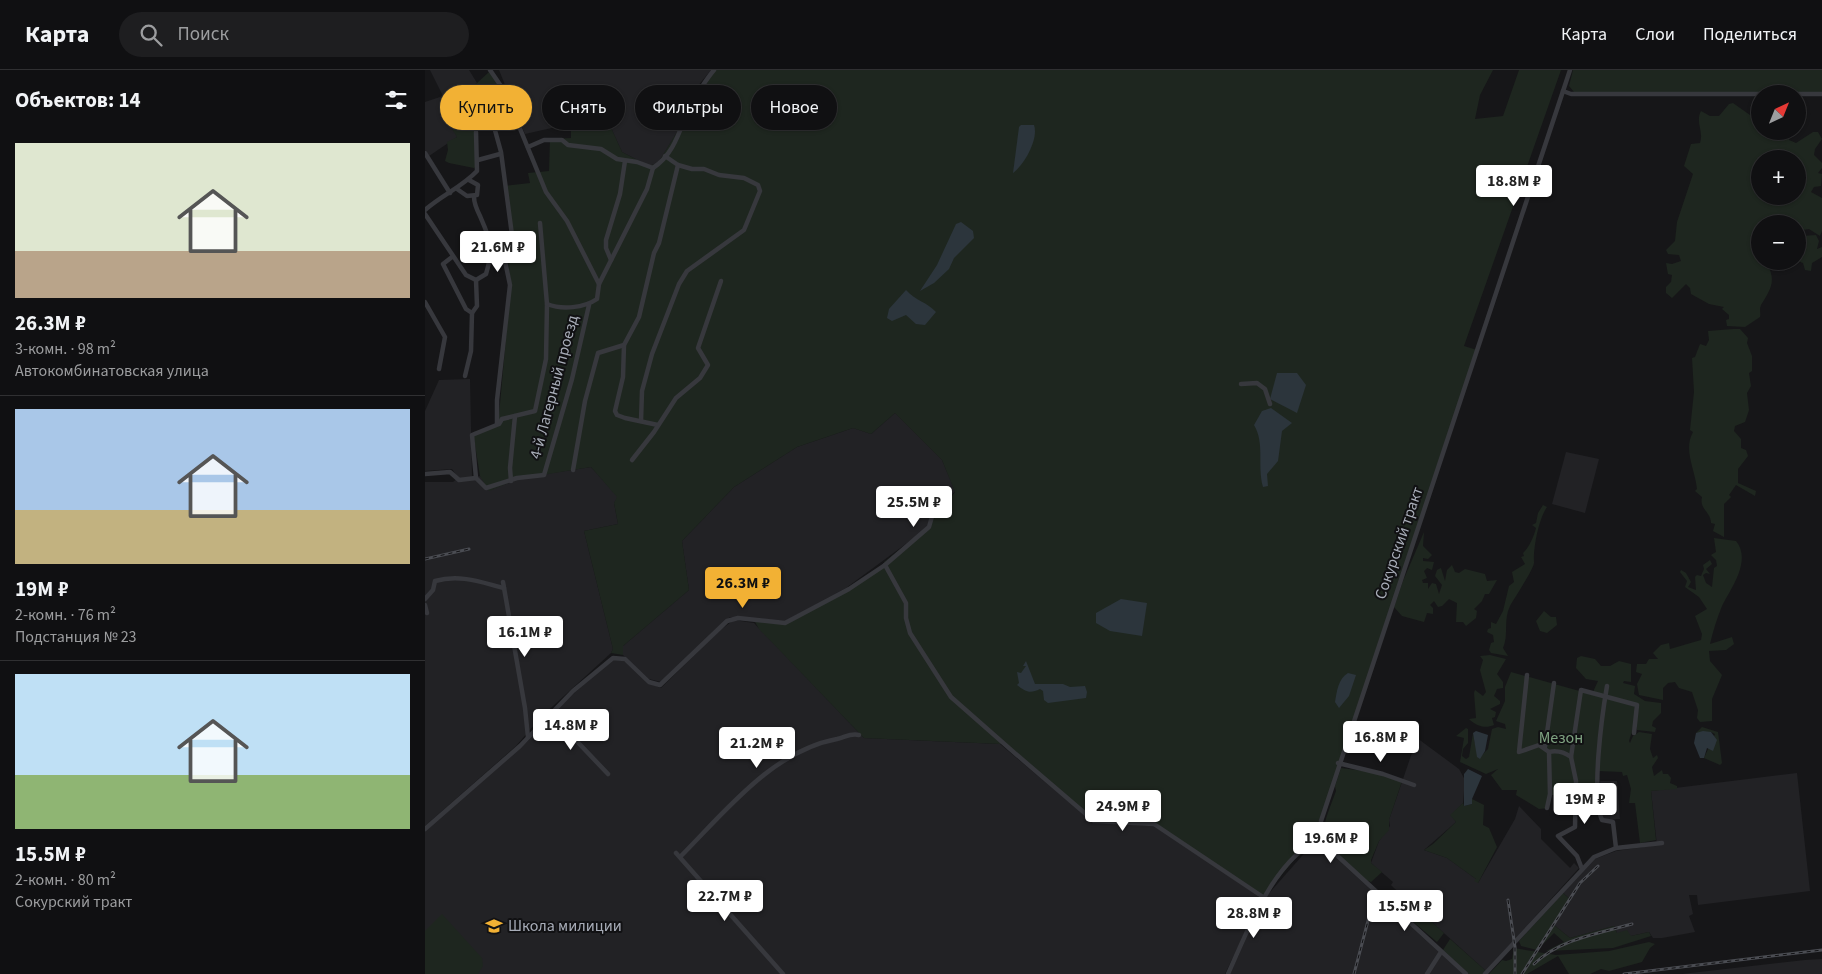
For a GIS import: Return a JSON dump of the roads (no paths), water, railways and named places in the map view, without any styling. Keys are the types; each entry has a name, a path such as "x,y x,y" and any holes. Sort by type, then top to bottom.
{"street":[{"path":"490,70 505,92 528,147 536,172 546,192 567,221 599,284"},
{"path":"528,147 544,140 563,140 574,147 601,149 625,161 637,162 653,168 678,139 691,103 714,70"},
{"name":"Сокурский тракт","path":"1322,837 1323,812 1338,763 1570,70"},
{"path":"1563,91 1571,94 1822,94"},
{"path":"495,130 512,235"},
{"path":"425,210 469,180 477,171 476,132"},
{"path":"425,154 450,193"},
{"path":"478,160 500,154"},
{"path":"641,421 642,391 652,354 679,284 687,271 744,230 760,188 744,178 719,175 705,169 692,169 678,165 665,156"},
{"path":"611,260 606,248 606,240 619,194 625,161"},
{"path":"658,424 625,418 617,415 615,411 623,377 624,345 639,317 654,252 659,243 678,165"},
{"name":"4-й Лагерный проезд","path":"511,481 544,475 572,379 589,305 597,299 599,284 647,189 653,168"},
{"path":"469,180 478,185 478,193 474,197"},
{"path":"457,189 464,195 474,197"},
{"path":"474,197 492,243 492,254 486,274 476,280"},
{"path":"425,214 452,257 466,275 476,280"},
{"path":"515,416 510,465 511,481 486,488 476,478 472,435 497,424 502,419 535,411 546,359 547,289 540,223"},
{"path":"492,254 499,255 505,260 509,285 497,400 497,424"},
{"path":"452,257 443,264 466,308 472,313"},
{"path":"465,376 471,351 472,313 477,306 476,280"},
{"path":"632,460 675,398 700,378 708,365 699,353 698,348 721,281"},
{"path":"425,302 445,337 439,368"},
{"path":"546,303 579,307 589,305"},
{"path":"573,470 585,401 598,353 624,345"},
{"path":"1241,384 1257,383 1265,390 1270,404"},
{"path":"425,474 450,472 459,480 476,478"},
{"path":"425,828 528,736 573,691 613,658 625,659 649,682 660,685 727,621 738,618 785,623 849,589 885,565 929,526 935,506 945,498"},
{"path":"885,565 905,603 910,634 951,697 1017,755 1094,820 1154,824 1263,897"},
{"path":"425,599 433,590 435,581 440,580 461,577 504,585 528,736"},
{"path":"425,605 427,613"},
{"path":"1527,675 1519,752 1534,746 1545,747 1549,752 1550,794 1547,808"},
{"path":"1545,747 1555,683"},
{"path":"1607,686 1597,802 1602,820 1613,822 1615,848"},
{"path":"1583,869 1577,856 1558,836 1575,827 1575,771 1571,757 1581,690 1637,705 1633,733"},
{"path":"550,713 608,774"},
{"path":"783,974 678,855 755,784 784,761 809,746 852,734 859,735"},
{"path":"1549,752 1560,752 1571,757"},
{"path":"1338,763 1383,774 1414,785"},
{"path":"1228,974 1263,897 1294,860 1307,847 1322,837 1341,861 1466,974"},
{"path":"1485,974 1599,854 1615,848 1662,843"},
{"path":"1427,974 1441,952"}],"railway":[{"path":"425,559 469,549"},
{"path":"1522,974 1580,883 1598,866"},
{"path":"1508,900 1515,947 1515,974"},
{"path":"1354,974 1369,917"},
{"path":"1534,964 1567,943 1592,934 1632,924"},
{"path":"1624,974 1822,950"}],"place":[{"name":"Школа милиции","path":"494,926"}],"park label":[{"name":"Мезон","path":"1561,738"}]}
